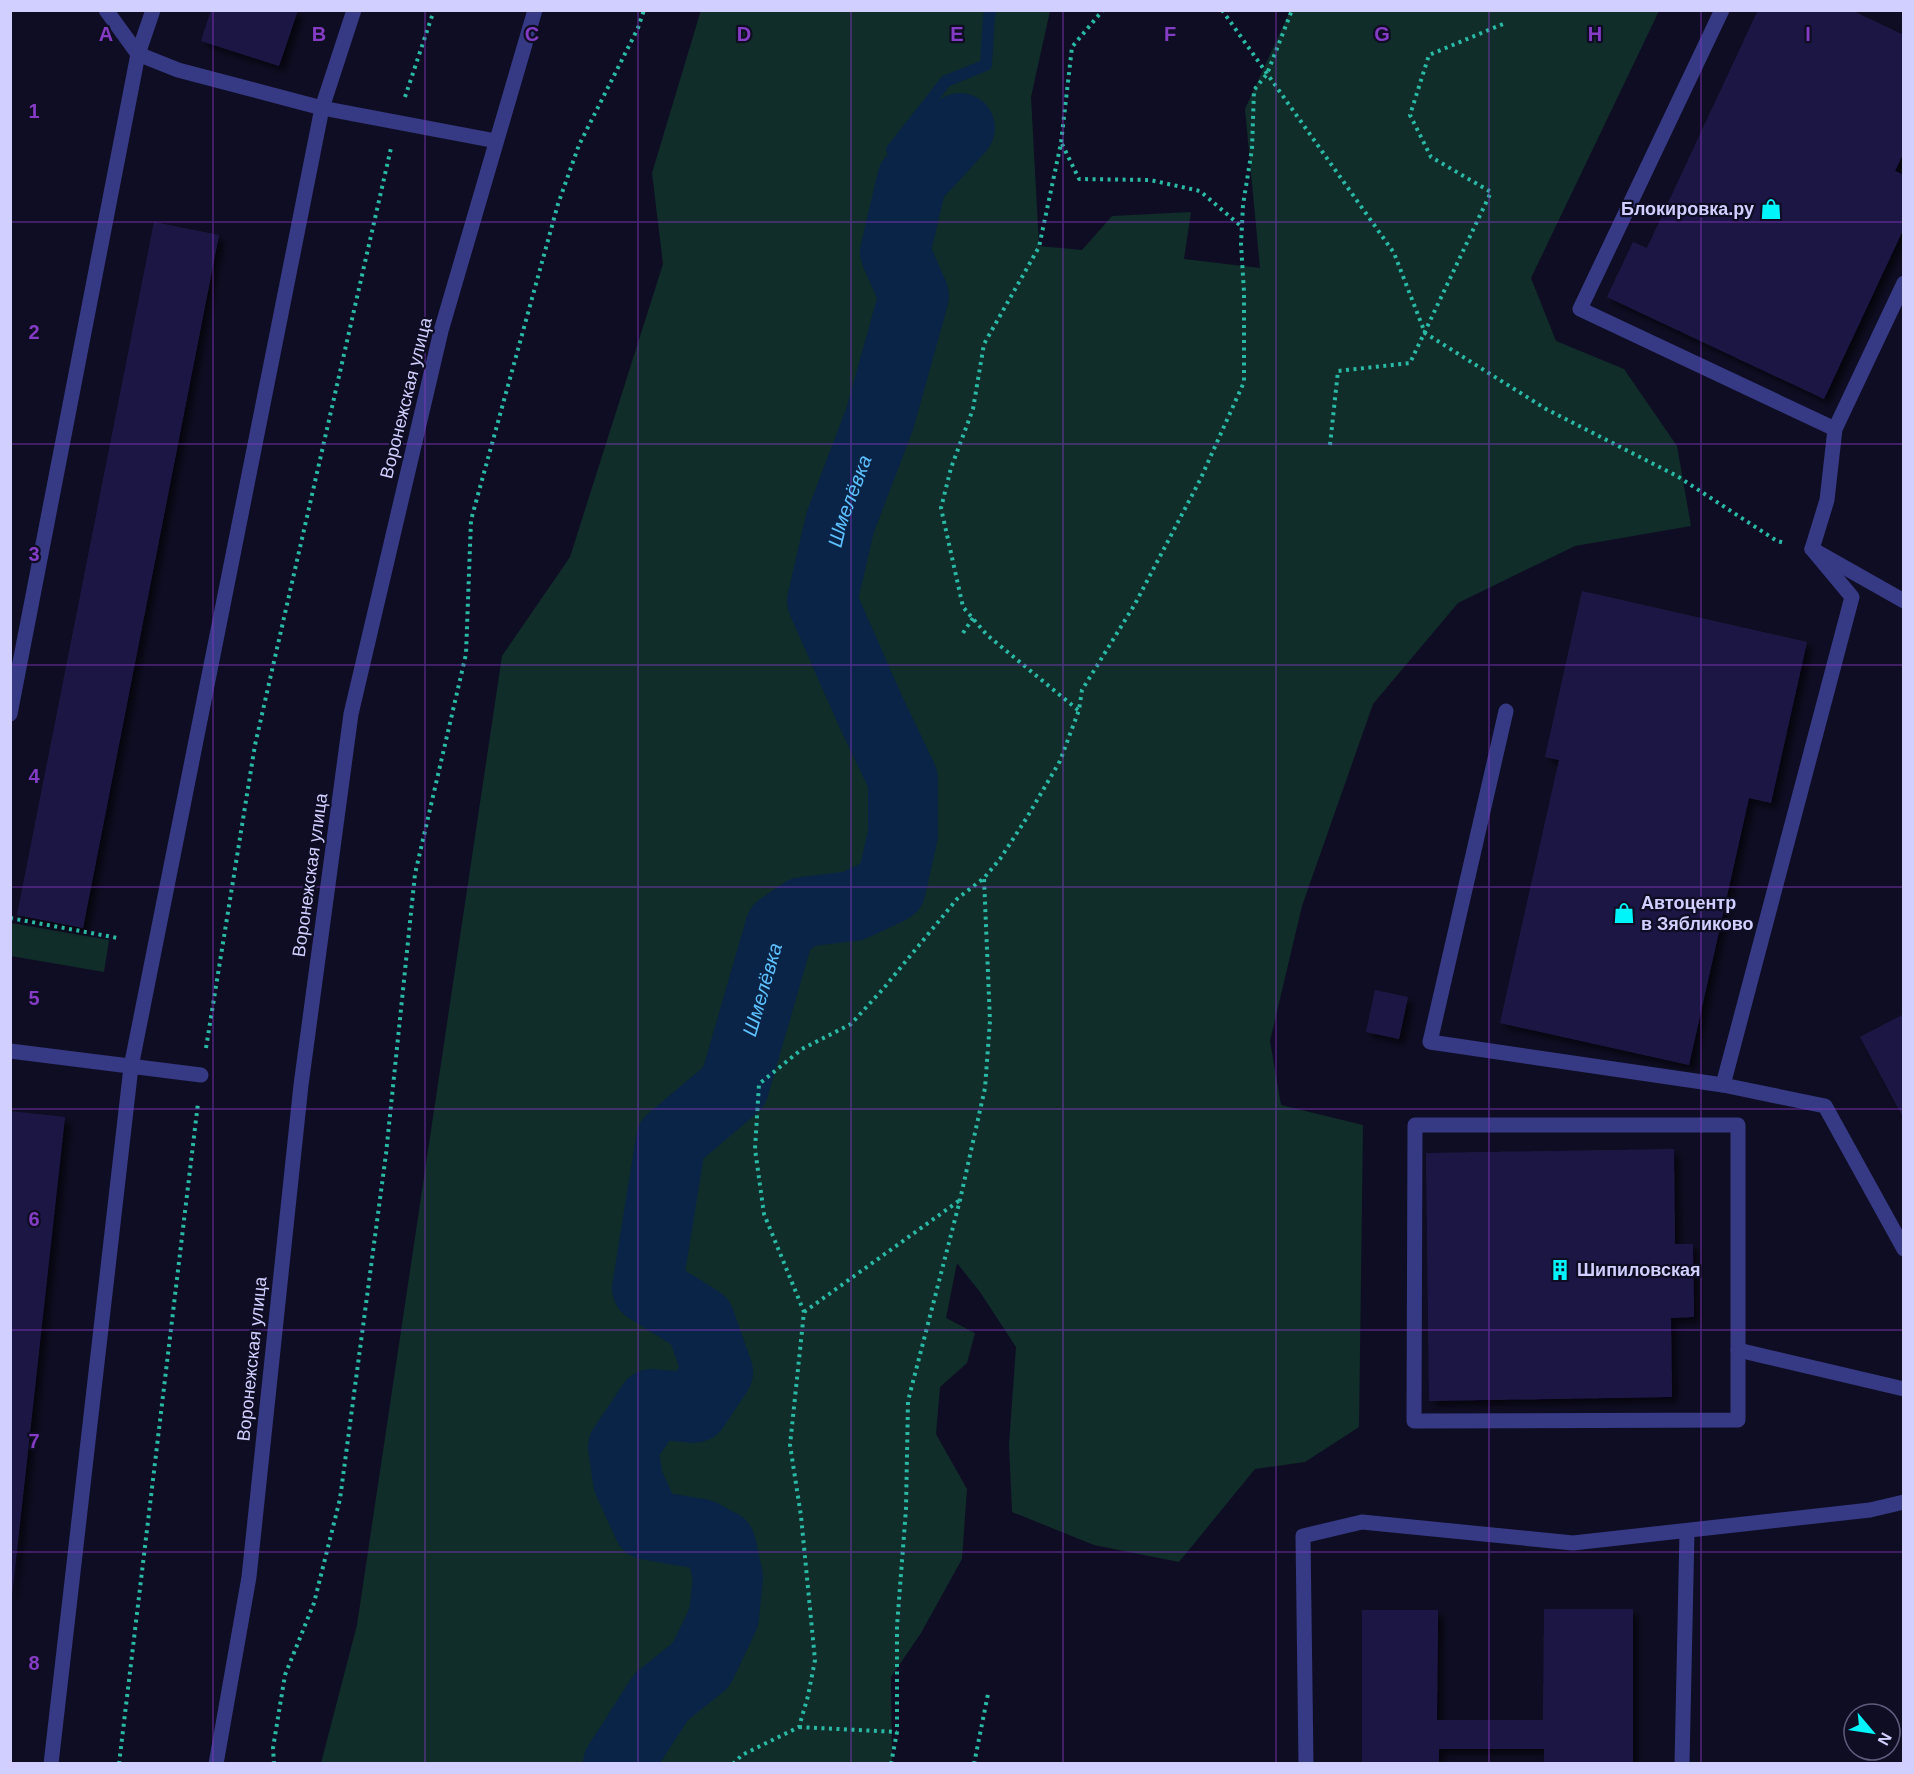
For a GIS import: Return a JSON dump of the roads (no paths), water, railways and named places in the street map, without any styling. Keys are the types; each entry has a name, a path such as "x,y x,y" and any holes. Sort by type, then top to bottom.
{"street":[{"path":"106,10 138,54 178,70 322,108 496,141"},
{"path":"10,714 138,54 153,10"},
{"path":"51,1764 131,1067 322,108 354,10"},
{"name":"Воронежская улица","path":"216,1764 249,1577 301,1084 351,714 441,331 535,10"},
{"path":"1722,10 1580,309 1835,429"},
{"path":"1812,549 1827,500 1835,429 1904,283"},
{"path":"1812,549 1904,601"},
{"path":"1723,1085 1852,597 1812,549"},
{"path":"1506,711 1430,1042 1723,1085 1825,1106 1904,1249"},
{"path":"10,1051 201,1075"},
{"path":"1415,1125 1738,1125 1738,1350 1738,1420 1414,1421 1415,1125"},
{"path":"1738,1350 1904,1389"},
{"path":"1306,1764 1303,1536 1362,1522 1573,1544 1870,1510 1904,1502"},
{"path":"1682,1764 1687,1531"}],"waterway":[{"path":"912,180 892,150 946,81 986,65 991,10"},
{"name":"Шмелёвка","path":"618,1764 661,1697 701,1665 724,1617 728,1577 721,1545 701,1534 648,1525 628,1481 623,1447 652,1404 694,1408 718,1372 700,1321 647,1288 671,1140 734,1087 780,928 803,912 853,906 891,888 903,834 903,779 822,601 840,523 880,418 914,296 895,252 912,180 960,128"}],"place":[{"name":"Блокировка.ру","path":"1771,209"},
{"name":"Автоцентр в Зябликово","path":"1624,913"},
{"name":"Шипиловская","path":"1560,1270"}]}
